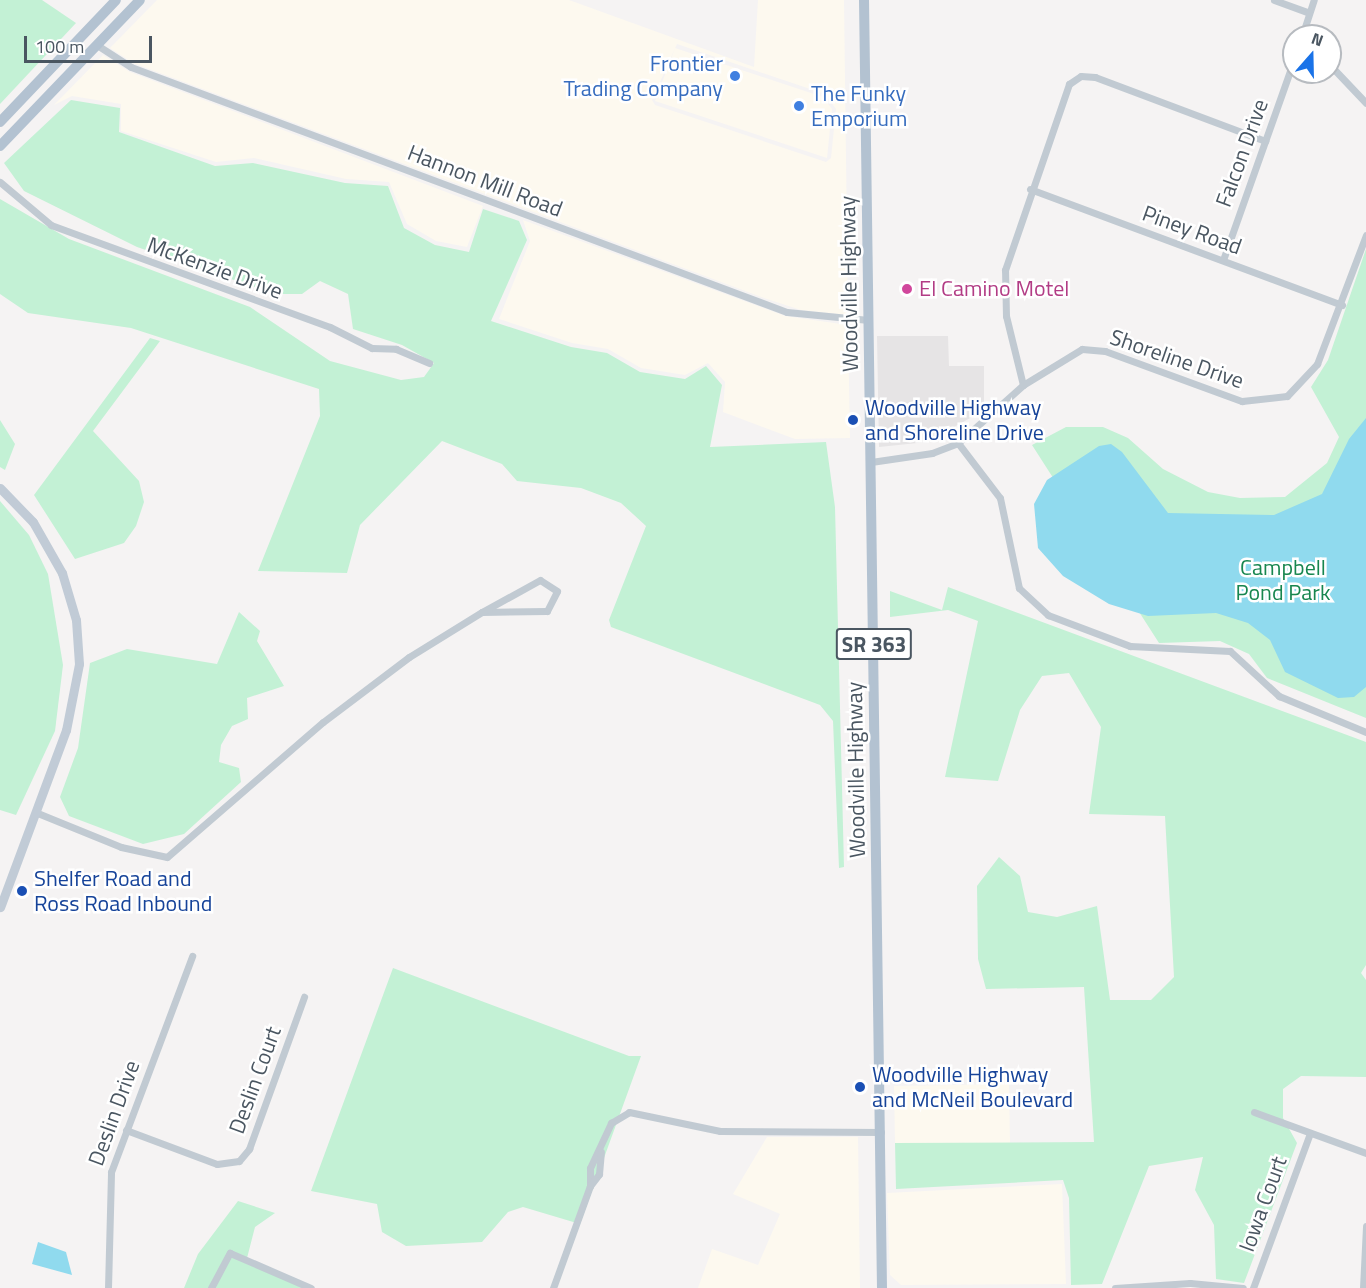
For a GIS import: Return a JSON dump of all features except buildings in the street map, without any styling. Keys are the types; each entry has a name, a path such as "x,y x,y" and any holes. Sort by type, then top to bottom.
{"main road":[{"path":"0,122 116,0"},
{"path":"0,146 140,0"},
{"name":"Woodville Highway","path":"864,0 882,1288"},
{"path":"97,45 104,13"},
{"path":"70,48 97,45"}],"street":[{"path":"1274,0 1310,13"},
{"path":"1306,24 1314,0"},
{"name":"Hannon Mill Road","path":"97,45 131,67 765,304 813,318 869,320"},
{"path":"1342,77 1366,103"},
{"path":"1023,385 1003,284 1030,189 1063,95 1077,78 1095,78 1265,141"},
{"name":"Falcon Drive","path":"1223,260 1285,84"},
{"name":"McKenzie Drive","path":"0,182 51,225 330,327 372,348 396,349 429,363"},
{"name":"Piney Road","path":"1030,189 1342,305"},
{"name":"Shoreline Drive","path":"871,462 932,453 958,443 1023,385 1067,355 1089,349 1242,401 1278,400 1311,374 1342,305 1366,235"},
{"path":"958,443 1000,498 1019,588 1048,615 1130,646 1230,651 1279,696 1366,732"},
{"path":"0,488 33,522 56,559 79,639 74,701 0,907"},
{"path":"35,812 122,847 167,856 323,722 409,657 482,612 540,580 557,591 546,611 482,612"},
{"name":"Deslin Drive","path":"108,1288 109,1182 126,1130 192,956"},
{"name":"Deslin Court","path":"126,1130 218,1164 239,1161 249,1149 304,997"},
{"path":"1254,1112 1366,1153"},
{"path":"553,1288 590,1186 590,1168 602,1149 611,1123 629,1113 720,1131 881,1132"},
{"name":"Iowa Court","path":"1253,1288 1310,1133"},
{"path":"1363,1288 1366,1226"},
{"path":"211,1288 230,1254 311,1288"},
{"path":"1115,1288 1242,1288"}],"shaded area":[{"path":"157,0 569,0 754,67 758,0 844,0 848,315 801,310 767,299 133,63 110,48","holes":["677,44 825,94 836,109 831,158 826,162 655,105 652,100"]},
{"path":"675,48 823,97 832,109 827,158 655,101"},
{"path":"103,55 130,72 483,206 467,247 436,241 407,224 389,182 346,179 254,158 216,162 121,131 121,104 72,96 54,105"},
{"path":"523,220 785,316 848,325 850,438 795,439 723,412 725,382 708,363 685,375 641,368 608,349 572,343 499,319 530,241"},
{"path":"877,336 948,336 949,366 984,366 984,416 972,417 927,442 879,447"},
{"path":"1009,1084 1010,1143 895,1145 894,1086"},
{"path":"767,1137 858,1137 860,1288 698,1288 712,1249 758,1265 780,1214 733,1194"},
{"path":"1062,1184 1066,1284 901,1285 890,1275 887,1193"}],"green space":[{"path":"0,0 42,0 76,23 0,104"},
{"path":"71,100 120,108 119,132 215,166 253,163 345,183 388,186 404,228 435,245 469,252 483,209 519,221 527,240 491,321 571,347 607,353 640,372 685,379 706,366 722,385 710,447 826,442 835,507 844,867 839,868 833,721 820,705 611,627 609,620 646,526 621,503 581,488 517,481 502,464 442,441 360,525 347,573 258,571 320,416 319,389 131,328 28,313 0,294 0,199 69,239 250,307 330,361 401,380 424,377 434,363 402,345 353,329 348,294 320,281 302,294 275,294 137,247 24,191 4,163"},
{"name":"Campbell Pond Park","path":"1366,249 1366,718 1267,678 1249,654 1220,641 1159,643 1032,445 1066,427 1103,427 1128,438 1163,469 1208,492 1240,498 1285,497 1327,463 1339,437 1311,387 1328,360"},
{"path":"150,338 160,341 93,431 139,481 144,502 136,526 124,543 75,559 34,495"},
{"path":"0,420 15,444 5,470 0,467"},
{"path":"0,501 29,535 48,574 63,665 55,731 16,815 0,810"},
{"path":"948,587 1366,742 1366,965 1361,973 1366,980 1366,1077 1301,1076 1283,1089 1283,1118 1297,1143 1244,1283 1216,1279 1214,1225 1195,1190 1203,1157 1149,1166 1102,1284 1071,1285 1069,1198 1063,1180 896,1189 895,1143 1094,1142 1084,987 986,989 978,959 977,886 999,857 1020,876 1028,912 1057,917 1097,906 1110,1000 1151,1000 1174,977 1165,816 1089,814 1101,727 1069,673 1042,676 1020,710 998,781 945,777 978,621 948,610 890,617 890,591 942,610"},
{"path":"239,612 260,631 257,641 284,686 247,698 248,719 232,726 221,745 219,762 239,768 241,782 184,834 143,844 69,816 60,797 78,748 90,663 127,649 217,664"},
{"path":"393,968 629,1056 641,1056 580,1224 523,1207 508,1212 482,1242 406,1246 382,1232 377,1204 311,1191"},
{"path":"238,1201 275,1213 255,1227 246,1262 307,1288 184,1288 198,1254"}],"water":[{"name":"Campbell Pond Park","path":"1366,418 1366,687 1354,697 1338,698 1285,672 1270,640 1248,623 1216,613 1148,616 1109,604 1063,576 1038,548 1034,504 1047,480 1099,446 1111,444 1122,452 1168,513 1274,515 1322,494 1349,439"},
{"path":"38,1242 66,1252 72,1275 32,1264"}],"place":[{"name":"Frontier Trading Company","path":"735,76"},
{"name":"The Funky Emporium","path":"799,106"},
{"name":"El Camino Motel","path":"907,289"},
{"name":"Woodville Highway and Shoreline Drive","path":"853,420"},
{"name":"Shelfer Road and Ross Road Inbound","path":"22,891"},
{"name":"Woodville Highway and McNeil Boulevard","path":"860,1087"}]}
